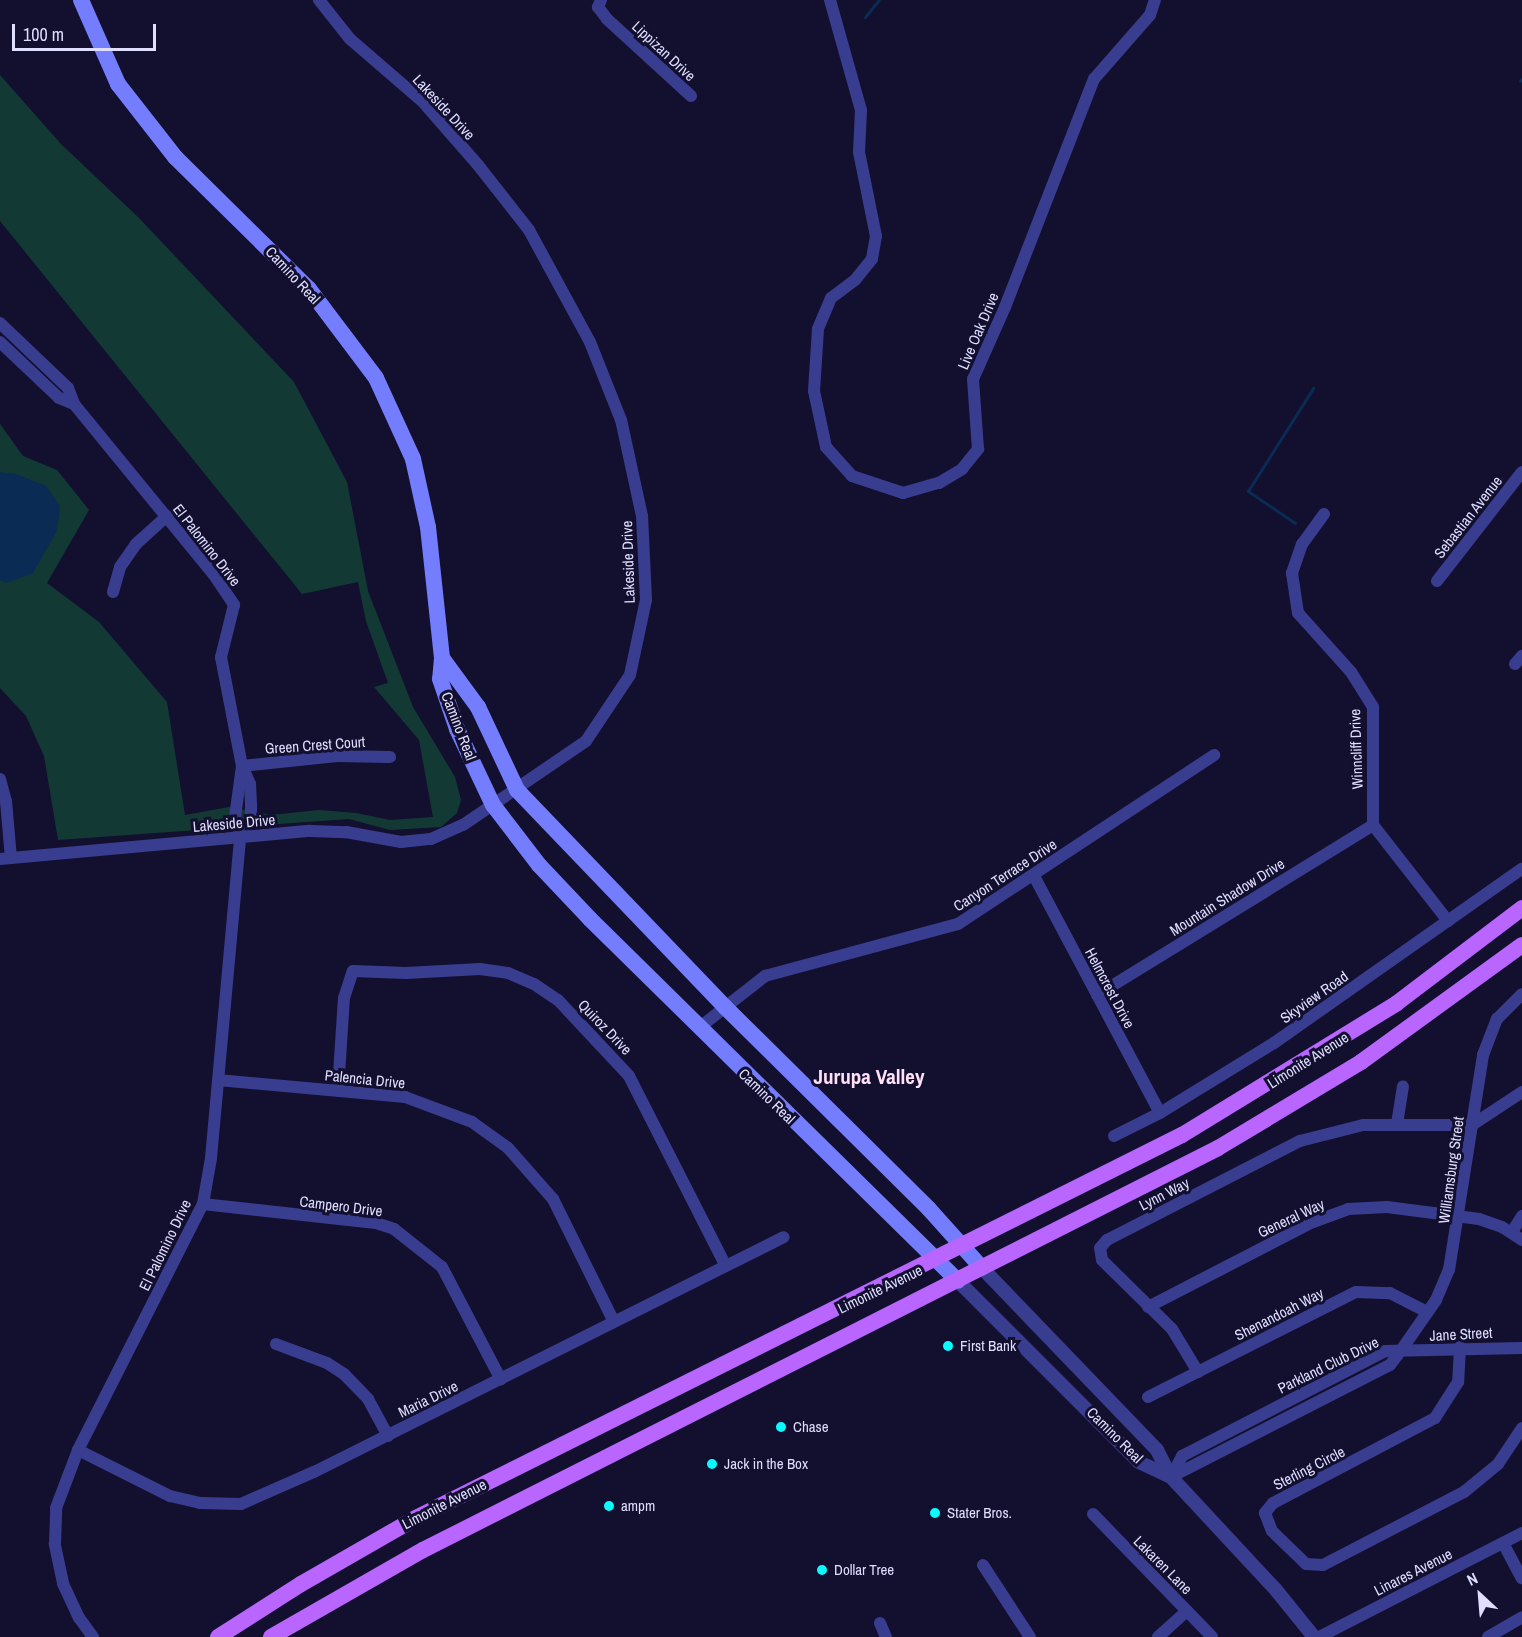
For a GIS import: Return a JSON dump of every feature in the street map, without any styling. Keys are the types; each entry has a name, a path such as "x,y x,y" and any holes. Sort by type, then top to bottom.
{"main road":[{"name":"Camino Real","path":"81,0 118,84 176,157 309,289 376,378 414,459 428,527 442,658 440,679 457,729 493,805 546,873 958,1281"},
{"name":"Camino Real","path":"442,658 478,707 517,790 725,1007 982,1268"},
{"name":"Limonite Avenue","path":"218,1637 398,1528 938,1260 1182,1135 1275,1081 1397,1003 1522,908"},
{"name":"Limonite Avenue","path":"271,1637 423,1550 1218,1148 1293,1105 1426,1019 1522,945"}],"street":[{"name":"Lakeside Drive","path":"6,858 331,830 401,842 421,840 463,825 586,741 630,675 646,600 642,516 621,420 590,342 529,230 423,102 350,39 319,0"},
{"name":"Lippizan Drive","path":"602,0 598,7 607,19 691,96"},
{"name":"Live Oak Drive","path":"830,0 861,110 859,152 876,236 872,259 855,280 831,298 819,329 814,391 826,447 852,476 903,493 939,483 962,469 978,448 973,379 1005,308 1094,79 1149,15 1155,0"},
{"name":"El Palomino Drive","path":"0,322 50,367 68,388 75,404 167,516 234,605 221,657 242,766 250,794 251,816 240,837"},
{"name":"El Palomino Drive","path":"0,342 59,398 75,404"},
{"name":"Sebastian Avenue","path":"1437,581 1522,472"},
{"name":"Winncliff Drive","path":"1324,514 1302,544 1292,573 1298,614 1351,672 1373,707 1373,825"},
{"path":"113,592 120,567 136,544 167,516"},
{"name":"Canyon Terrace Drive","path":"700,1027 765,976 958,924 1034,876 1214,755"},
{"name":"Green Crest Court","path":"242,766 306,758 390,756"},
{"name":"El Palomino Drive","path":"93,1637 72,1606 55,1544 59,1497 78,1450 203,1204 218,1080 240,837 235,817 242,766"},
{"path":"1,783 6,858"},
{"path":"237,795 250,794"},
{"path":"1373,825 1448,921"},
{"name":"Mountain Shadow Drive","path":"1097,995 1373,825"},
{"name":"Skyview Road","path":"1114,1136 1161,1113 1274,1043 1522,868"},
{"name":"Helmcrest Drive","path":"1034,876 1161,1113"},
{"name":"Quiroz Drive","path":"338,1090 344,998 353,971 406,974 480,969 508,973 534,984 558,1000 629,1076 726,1266"},
{"name":"Williamsburg Street","path":"1402,1349 1427,1312 1449,1270 1460,1217 1483,1054 1497,1018 1522,994"},
{"name":"Palencia Drive","path":"218,1080 405,1097 439,1107 472,1122 508,1148 553,1199 614,1322"},
{"path":"1397,1124 1403,1086"},
{"path":"1472,1125 1522,1092"},
{"name":"Lynn Way","path":"1198,1372 1184,1343 1102,1260 1100,1248 1107,1240 1300,1141 1346,1128 1397,1124 1472,1125"},
{"name":"Campero Drive","path":"203,1204 376,1223 410,1239 431,1256 451,1281 501,1380"},
{"name":"General Way","path":"1148,1307 1313,1222 1348,1209 1387,1207 1492,1222 1517,1236"},
{"path":"1517,1236 1522,1216"},
{"name":"Maria Drive","path":"78,1450 170,1496 220,1505 259,1498 784,1238"},
{"name":"Camino Real","path":"982,1268 1157,1450 1171,1478 1276,1590 1314,1637"},
{"name":"Camino Real","path":"958,1281 1139,1462 1171,1478"},
{"name":"Shenandoah Way","path":"1148,1397 1356,1292 1390,1293 1427,1312"},
{"path":"276,1344 327,1363 344,1374 368,1399 388,1436"},
{"name":"Jane Street","path":"1402,1349 1416,1352 1461,1347 1522,1348"},
{"name":"Sterling Circle","path":"1461,1347 1458,1382 1435,1418 1273,1503 1265,1513 1272,1531 1306,1564 1323,1565 1464,1492 1498,1464 1522,1428"},
{"name":"Parkland Club Drive","path":"1171,1478 1390,1365 1402,1349"},
{"name":"Lakaren Lane","path":"1093,1514 1212,1637"},
{"name":"Linares Avenue","path":"1319,1637 1522,1533"},
{"path":"1503,1543 1522,1578"},
{"path":"983,1565 1030,1637"},
{"path":"1158,1637 1187,1611"},
{"path":"1488,1637 1522,1617"},
{"path":"880,1623 886,1637"}],"green space":[{"path":"0,75 61,144 139,218 294,382 347,482 368,591 413,707 455,777 461,800 457,813 441,827 390,830 349,819 58,840 44,756 26,716 0,688 0,424 23,456 57,470 89,510 47,583 99,622 167,702 185,815 229,807 271,815 319,810 356,813 390,820 433,817 419,740 374,687 388,683 366,621 358,582 302,594 0,221"}],"water":[{"path":"0,472 16,474 46,486 60,506 57,531 33,573 6,583 0,580"}],"waterway":[{"path":"865,17 879,0"},
{"path":"1295,523 1248,491 1313,388"}],"place":[{"name":"First Bank","path":"948,1346"},
{"name":"Chase","path":"781,1427"},
{"name":"Jack in the Box","path":"712,1464"},
{"name":"ampm","path":"609,1506"},
{"name":"Stater Bros.","path":"935,1513"},
{"name":"Dollar Tree","path":"822,1570"}],"district":[{"name":"Jurupa Valley","path":"869,1077"}]}
